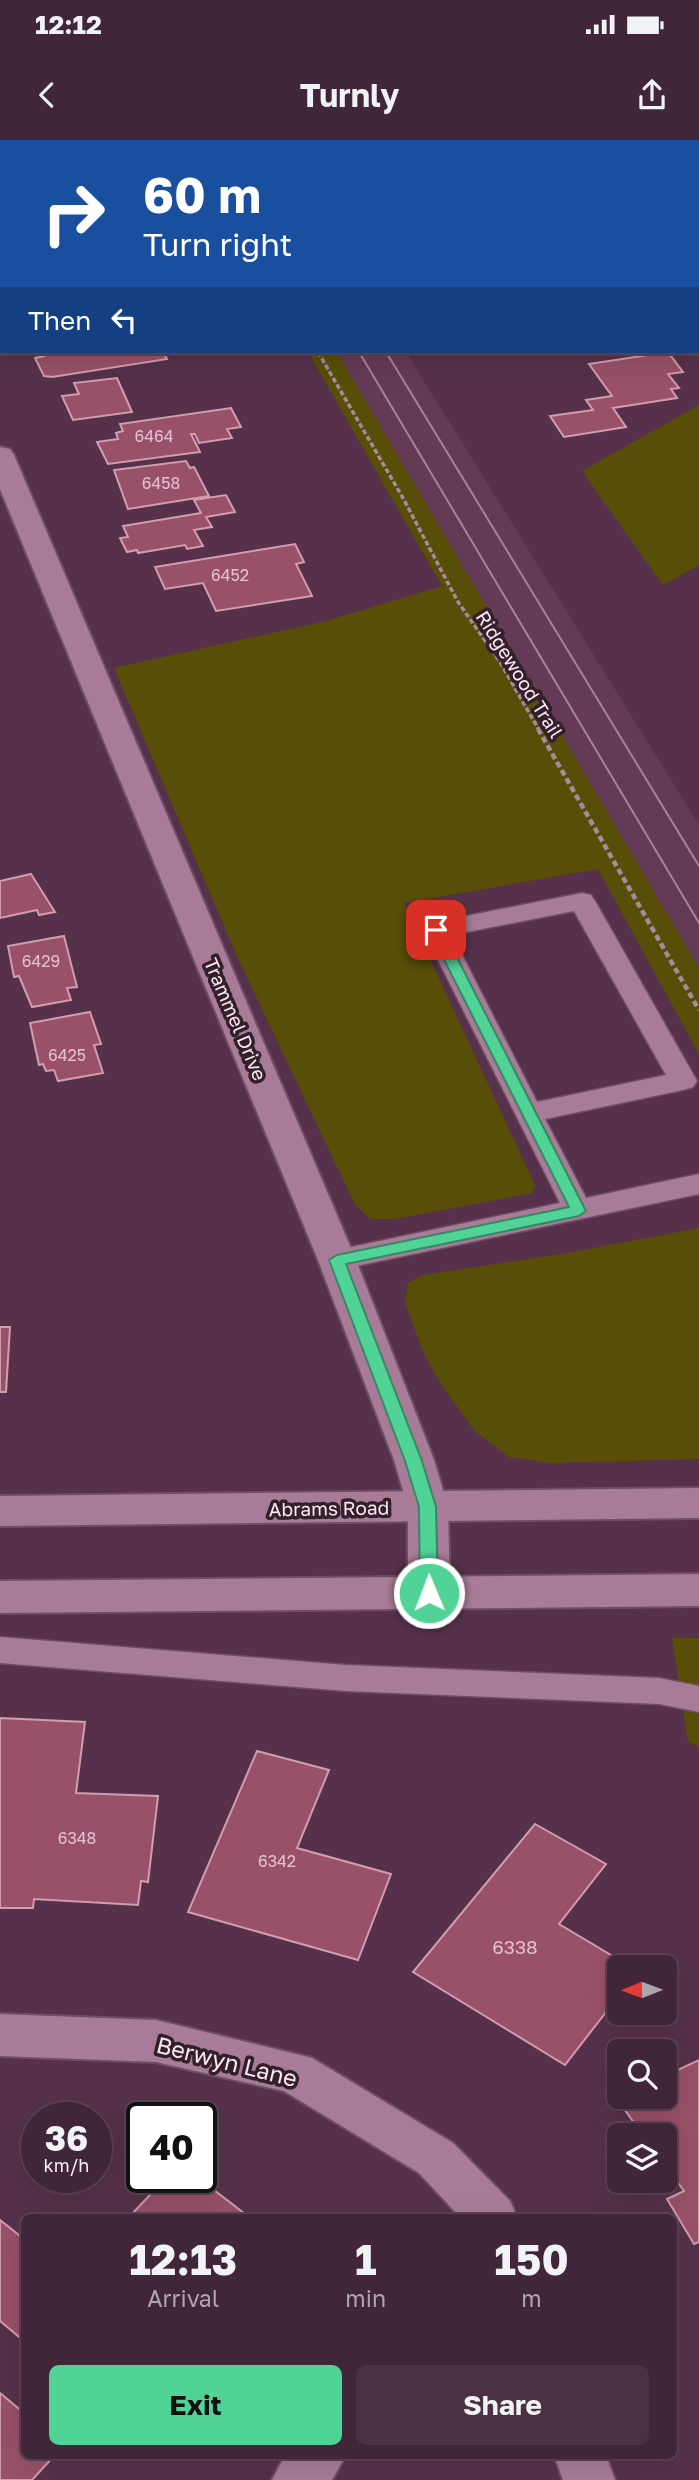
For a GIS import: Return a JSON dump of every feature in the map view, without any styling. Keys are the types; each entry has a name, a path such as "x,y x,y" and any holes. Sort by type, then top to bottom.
{"street":[{"name":"Trammel Drive","path":"0,455 337,1260 414,1461 428,1507 429,1593"},
{"name":"Abrams Road","path":"0,1511 699,1503"},
{"path":"0,1597 699,1590"},
{"name":"Berwyn Lane","path":"0,2035 156,2041 295,2073 436,2158 489,2214"},
{"path":"298,2480 316,2459"},
{"path":"581,2459 589,2480"}],"lane":[{"path":"529,1113 683,1081 582,901 436,930 529,1113 579,1211"},
{"path":"337,1260 699,1184"},
{"path":"0,1650 345,1678 659,1691 699,1699"}],"path":[{"name":"Ridgewood Trail","path":"319,354 403,498 458,602 500,662 699,1010"}],"shaded area":[{"path":"309,354 338,354 699,968 699,1054 598,869 404,903 535,1185 532,1193 395,1219 370,1219 355,1205 236,954 114,668 326,621 442,586"},
{"path":"338,354 407,354 699,825 699,968"},
{"path":"699,405 699,565 663,585 582,471"},
{"path":"699,1228 699,1459 550,1463 509,1457 474,1430 443,1387 424,1354 405,1303 408,1283 423,1275 567,1253"},
{"path":"672,1638 699,1638 699,1747 688,1741"}],"building":[{"path":"42,354 164,354 167,359 52,377 44,376 35,358 44,356"},
{"path":"670,354 683,372 668,374 679,388 671,389 677,398 613,408 626,427 564,437 550,416 593,410 586,400 612,396 589,364"},
{"path":"117,378 132,412 73,420 62,396 79,394 74,383"},
{"path":"231,408 241,427 227,429 232,438 199,443 195,434 191,434 200,452 108,464 97,442 118,439 116,433 123,431 120,424"},
{"path":"186,461 190,468 194,467 209,496 128,509 114,470"},
{"path":"226,495 235,512 206,517 212,527 194,530 203,546 187,549 185,545 138,553 137,550 127,552 120,538 128,537 123,526 201,513 194,500"},
{"path":"295,544 304,562 296,564 312,596 216,611 203,583 165,589 155,567"},
{"path":"31,874 55,912 39,915 37,910 0,918 0,881"},
{"path":"64,936 77,987 67,988 71,1000 32,1007 19,976 14,977 8,946"},
{"path":"90,1012 101,1044 94,1045 103,1073 58,1081 54,1070 46,1071 43,1064 39,1065 30,1023"},
{"path":"0,1327 10,1327 6,1392 0,1392"},
{"path":"0,1718 85,1722 76,1793 158,1796 148,1882 141,1881 138,1905 34,1899 33,1908 0,1908"},
{"path":"257,1751 329,1770 297,1848 391,1874 358,1960 188,1912"},
{"path":"535,1824 606,1864 559,1924 611,1955 607,1955 607,2011 565,2065 413,1972"},
{"path":"699,2060 699,2242 694,2244 667,2199 684,2191 677,2181 677,2123 634,2123 624,2109 677,2109 677,2070"},
{"path":"217,2192 245,2214 132,2214 152,2193"},
{"path":"0,2220 21,2237 21,2338 0,2321"},
{"path":"0,2393 21,2410 21,2459 51,2459 32,2480 0,2480"}],"tram line":[{"path":"360,354 699,923"},
{"path":"387,354 699,866"}],"route":[{"path":"429,1593 428,1507 414,1461 337,1260 579,1211 436,930"}]}
